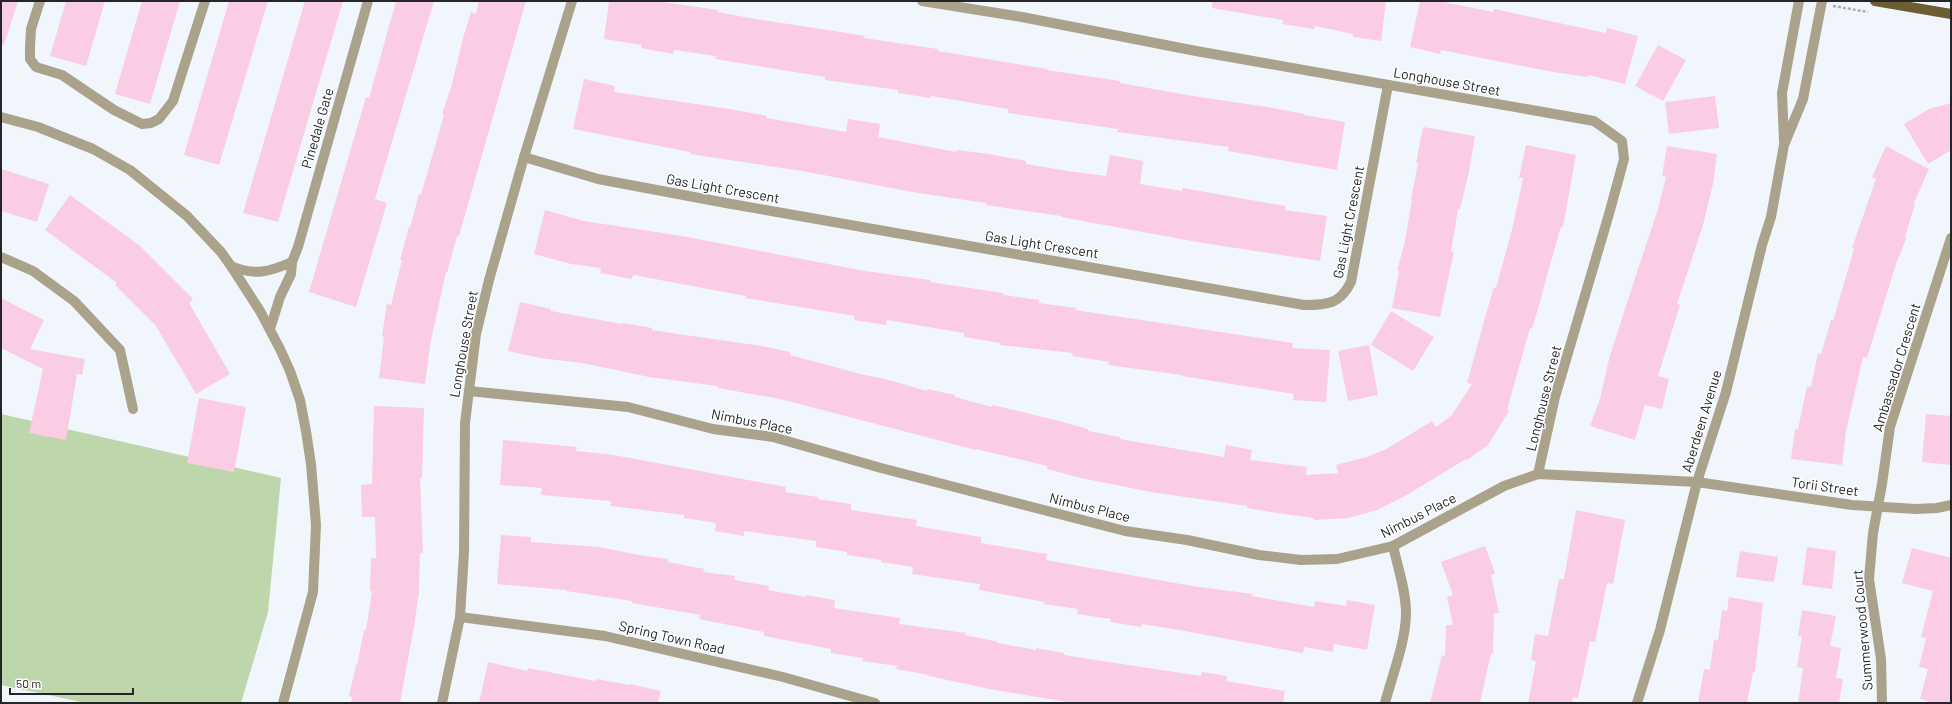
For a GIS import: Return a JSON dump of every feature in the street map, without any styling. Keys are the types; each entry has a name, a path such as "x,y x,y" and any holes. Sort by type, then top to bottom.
{"main road":[{"path":"1876,1 1951,14"}],"street":[{"path":"40,1 31,29 30,59 36,67 62,75 114,110 142,124 151,123 159,119 173,101 205,1"},
{"name":"Pinedale Gate","path":"270,329 280,297 291,274 292,262 298,248 368,1"},
{"name":"Longhouse Street","path":"442,703 460,617 464,544 465,424 476,334 489,280 524,157 572,1"},
{"name":"Longhouse Street","path":"922,1 1022,17 1388,85 1594,121 1622,141 1624,158 1610,214 1555,397 1538,474"},
{"name":"Aberdeen Avenue","path":"1784,145 1782,93 1799,1"},
{"name":"Aberdeen Avenue","path":"1637,703 1660,630 1697,482 1726,392 1754,283 1762,245 1771,217 1784,145 1803,99 1821,2"},
{"name":"Gas Light Crescent","path":"524,157 598,179 726,203 1304,305 1326,305 1345,295 1351,282 1388,85"},
{"path":"1,117 64,136 94,149 130,170 187,216 221,252 270,329 290,371 300,400 312,464 316,525 313,592 283,703"},
{"name":"Ambassador Crescent","path":"1878,507 1890,427 1951,238"},
{"path":"1,257 33,271 74,301 120,350 132,409"},
{"path":"230,266 245,272 260,273 292,262"},
{"name":"Nimbus Place","path":"469,391 628,408 713,429 773,437 881,468 1125,531 1187,540 1259,555 1301,560 1337,559 1393,546 1504,486 1538,474 1697,482"},
{"name":"Torii Street","path":"1697,482 1852,505 1916,509 1936,508 1951,505"},
{"name":"Summerwood Court","path":"1878,507 1873,532 1869,579 1881,660 1883,690 1882,703"},
{"path":"1385,703 1403,636 1406,613 1403,587 1393,546"},
{"name":"Spring Town Road","path":"460,617 605,636 783,677 875,703"}],"path":[{"path":"1821,2 1867,12"}],"green space":[{"path":"1,414 281,478 268,612 241,703 86,703 1,685"}],"building":[{"path":"1,1 18,1 4,45 1,44"},
{"path":"66,1 105,1 86,66 50,56"},
{"path":"142,1 180,1 150,104 115,94"},
{"path":"229,1 268,1 219,165 184,155"},
{"path":"305,1 343,1 278,222 243,213"},
{"path":"396,1 434,1 375,199 387,203 356,307 309,292 366,97 369,98"},
{"path":"479,1 526,1 459,236 457,236 447,273 446,272 430,345 425,384 379,378 384,337 382,336 387,304 391,305 402,260 400,260 419,194 421,195 444,115 442,114 452,84 463,38 471,12 476,14"},
{"path":"609,1 656,1 718,10 718,12 755,19 865,36 864,38 938,49 938,51 1120,81 1120,83 1267,107 1345,122 1337,170 1228,151 1229,147 1117,132 1118,129 1008,113 1008,109 931,96 930,98 898,93 898,90 825,80 825,77 715,59 716,56 674,50 673,54 641,48 642,45 604,39"},
{"path":"1212,1 1386,1 1381,41 1353,37 1353,34 1315,26 1314,29 1282,24 1283,20 1212,8"},
{"path":"1420,1 1439,1 1493,12 1494,9 1606,33 1607,28 1638,36 1625,84 1589,75 1588,77 1553,72 1441,50 1440,54 1410,47"},
{"path":"1658,45 1686,60 1663,101 1635,86"},
{"path":"584,79 615,86 614,92 730,109 767,116 766,118 846,132 848,119 880,124 878,137 956,152 957,150 989,154 1026,161 1026,164 1068,171 1106,176 1110,155 1143,161 1140,184 1182,191 1183,188 1285,206 1285,210 1327,216 1320,261 1203,243 1061,216 986,205 986,203 912,192 802,171 690,154 690,152 573,129"},
{"path":"1715,96 1719,128 1669,134 1665,102"},
{"path":"1951,103 1951,150 1928,164 1904,124 1929,109"},
{"path":"1423,127 1475,136 1469,172 1460,209 1458,209 1451,251 1454,252 1440,317 1392,308 1399,271 1397,271 1405,241 1418,163 1416,163"},
{"path":"1526,145 1576,155 1563,227 1561,227 1532,329 1530,328 1507,410 1509,411 1488,445 1467,460 1466,459 1405,496 1377,510 1348,518 1314,520 1313,518 1247,508 1247,506 1151,492 1081,478 1047,469 1047,466 976,450 780,399 718,388 718,386 649,377 582,363 540,358 508,351 520,302 551,309 551,311 652,328 652,330 762,346 790,352 790,355 861,374 927,391 927,389 955,395 955,397 992,407 993,405 1059,421 1088,429 1088,431 1120,437 1120,439 1224,457 1226,445 1252,450 1250,460 1307,467 1306,475 1338,473 1336,465 1383,451 1432,421 1436,427 1452,415 1472,384 1467,383 1486,314 1494,287 1496,288 1512,230 1523,178 1519,178"},
{"path":"1667,146 1717,154 1713,184 1703,225 1677,304 1680,305 1658,376 1669,379 1662,409 1645,405 1635,440 1590,426 1600,399 1609,359 1658,209 1666,177 1662,176"},
{"path":"1886,146 1929,169 1914,203 1915,204 1905,237 1907,237 1896,264 1867,358 1863,357 1846,431 1842,465 1791,459 1795,429 1798,429 1807,386 1811,387 1818,353 1821,354 1831,320 1833,321 1854,249 1852,248 1876,179 1872,177"},
{"path":"1,169 49,184 37,222 1,211"},
{"path":"70,195 139,245 193,299 189,303 230,374 196,394 156,326 115,285 117,283 45,230"},
{"path":"545,210 584,221 682,236 865,271 930,280 930,282 1003,293 1003,295 1039,300 1039,303 1076,308 1075,310 1293,343 1292,348 1330,350 1326,402 1293,400 1294,394 1182,375 1108,365 1109,362 1072,356 1073,353 1000,345 1000,343 964,337 964,333 887,320 886,325 854,320 855,316 745,298 746,296 633,275 632,279 600,273 601,268 571,264 534,254"},
{"path":"1,298 44,320 30,349 85,359 82,375 77,374 66,440 29,433 43,369 1,348"},
{"path":"1391,311 1434,337 1413,371 1371,345"},
{"path":"1369,345 1378,395 1348,401 1338,351"},
{"path":"199,398 246,407 234,472 187,463"},
{"path":"374,406 424,408 422,478 420,478 423,553 420,553 419,593 400,703 351,703 352,697 349,696 364,630 366,630 372,591 370,591 371,558 376,558 375,517 362,517 361,485 372,484"},
{"path":"1926,414 1951,416 1951,465 1922,462"},
{"path":"503,440 577,447 576,451 614,455 786,487 785,492 851,504 851,510 917,520 916,526 981,537 981,543 1047,554 1046,560 1192,586 1253,594 1252,596 1314,607 1315,601 1346,606 1347,600 1375,605 1367,650 1334,644 1333,652 1304,647 1303,653 1142,624 1142,627 1110,622 1111,619 1077,614 1078,609 1044,604 1045,602 979,590 980,584 912,574 913,567 847,555 847,552 816,547 816,541 744,531 744,536 715,531 716,523 684,518 684,515 611,506 611,501 541,495 542,488 500,485"},
{"path":"1576,510 1625,520 1613,584 1607,583 1595,642 1590,641 1578,698 1573,697 1572,703 1528,703 1536,661 1531,660 1535,634 1548,636 1559,579 1564,579"},
{"path":"501,535 531,537 531,542 599,547 668,559 668,562 704,569 703,572 735,576 734,580 769,586 768,590 806,597 806,595 835,600 834,608 900,618 899,624 966,633 965,635 999,642 998,643 1036,650 1036,648 1064,653 1064,655 1201,676 1202,672 1227,676 1226,681 1285,691 1283,703 1074,703 989,689 896,669 897,666 862,661 863,658 831,653 831,649 764,636 764,632 699,619 700,615 632,603 632,601 566,590 497,584"},
{"path":"1485,546 1495,573 1491,575 1499,613 1494,613 1493,653 1491,653 1480,703 1430,703 1442,655 1445,656 1446,625 1453,625 1447,597 1453,595 1441,562"},
{"path":"1807,547 1836,551 1832,589 1802,585"},
{"path":"1912,548 1951,558 1951,703 1934,703 1920,699 1928,669 1919,667 1926,638 1921,637 1933,591 1902,583"},
{"path":"1740,551 1778,557 1774,582 1736,577"},
{"path":"1729,597 1763,603 1755,672 1753,672 1747,703 1698,703 1704,669 1710,670 1714,640 1718,640 1722,610 1727,611"},
{"path":"1802,610 1836,616 1830,646 1841,648 1836,678 1843,679 1839,703 1798,703 1803,668 1797,667 1802,637 1798,636"},
{"path":"488,662 527,671 528,668 595,681 596,679 630,684 661,691 658,703 479,703"}]}
